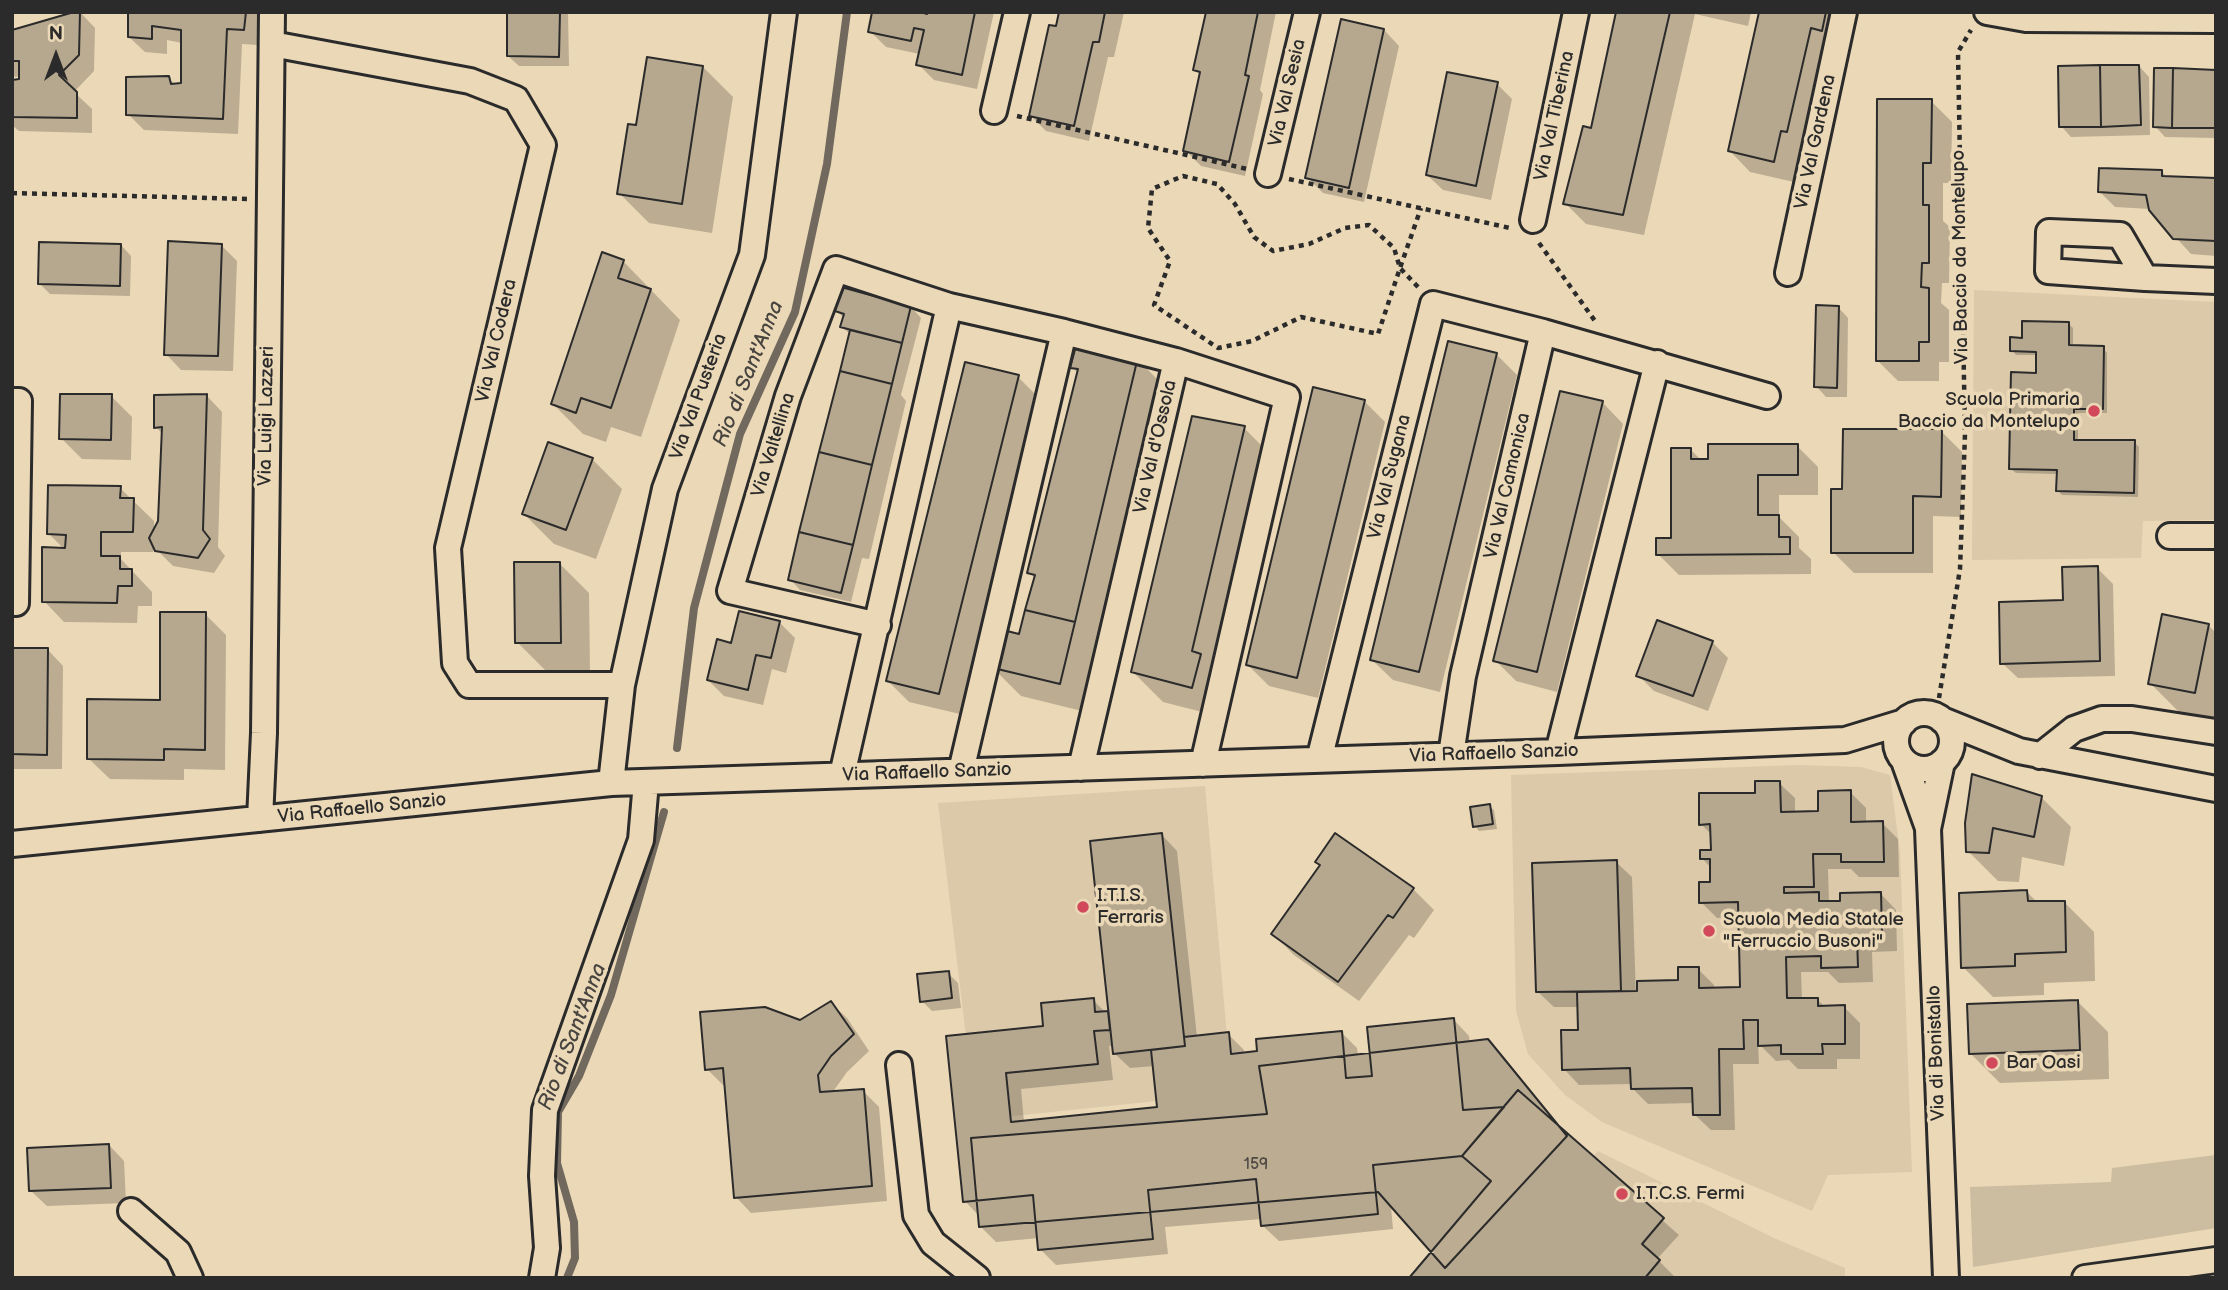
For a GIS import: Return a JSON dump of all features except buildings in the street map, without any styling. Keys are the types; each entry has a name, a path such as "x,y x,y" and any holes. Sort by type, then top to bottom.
{"street":[{"name":"Via Luigi Lazzeri","path":"260,819 264,733 272,12"},
{"name":"Via Val Pusteria","path":"611,783 622,685 665,489 752,255 783,12"},
{"path":"994,111 1017,12"},
{"name":"Via Val Sesia","path":"1268,174 1307,12"},
{"name":"Via Val Tiberina","path":"1533,220 1576,12"},
{"name":"Via Val Gardena","path":"1788,273 1844,12"},
{"path":"1982,17 2216,20"},
{"name":"Via Val Codera","path":"272,44 470,81 516,99 543,145 449,548 455,663 469,685 622,685"},
{"name":"Via Valtellina","path":"878,625 730,591 788,396 836,269 948,306 1176,361"},
{"path":"2145,278 2216,281"},
{"name":"Via Val Sugana","path":"1319,760 1433,304 1544,332"},
{"path":"842,775 948,306"},
{"path":"961,771 1064,332"},
{"path":"1544,332 1767,396"},
{"name":"Via Val Camonica","path":"1451,755 1463,676 1544,332"},
{"name":"Via Val d'Ossola","path":"1081,768 1176,361 1287,397 1203,764"},
{"path":"1558,752 1657,363"},
{"path":"12,401 19,401 16,603 12,603"},
{"path":"2170,536 2216,536"},
{"name":"Via Raffaello Sanzio","path":"12,844 611,783 1844,740 1904,722 1918,714 1938,718 2029,753 2216,789"},
{"path":"1938,718 1951,734 1946,756"},
{"path":"2029,753 2074,729 2102,719 2132,719 2216,732"},
{"path":"1902,758 1896,738 1904,722"},
{"name":"Via Raffaello Sanzio","path":"1844,740 1902,758 1919,769 1935,767 1946,756 2029,753"},
{"name":"Via di Bonistallo","path":"1946,756 1928,829 1946,1278"},
{"name":"Via di Bonistallo","path":"1902,758 1928,829"},
{"path":"542,1278 547,1248 542,1176 545,1110 640,840 646,782"},
{"path":"900,1065 916,1215 933,1243 977,1278"},
{"path":"131,1211 178,1252 190,1278"},
{"path":"2085,1278 2216,1260"}],"path":[{"name":"Via Baccio da Montelupo","path":"1938,718 1959,569 1965,434 1958,52 1982,17"},
{"path":"1400,268 1394,248 1369,225 1345,229 1309,244 1273,251 1254,237 1234,204 1217,184 1183,176 1152,190 1148,229 1170,261 1154,305 1219,348 1252,341 1301,317 1377,334 1421,208"},
{"path":"12,193 269,200"},
{"path":"1533,220 1531,232 1597,324 1602,348"}],"shaded area":[{"name":"Scuola Primaria Baccio da Montelupo","path":"1974,290 2216,302 2216,520 2143,521 2141,558 1972,560"},
{"name":"Scuola Media Statale \"Ferruccio Busoni\"","path":"1799,765 1861,767 1890,775 1900,852 1912,1172 1828,1175 1812,1211 1602,1122 1565,1095 1528,1054 1516,1011 1511,775"},
{"name":"I.T.I.S. Ferraris","path":"1205,786 1232,1093 976,1120 938,803"},
{"name":"I.T.C.S. Fermi","path":"1598,1151 1774,1238 1845,1268 1845,1278 1482,1278"},
{"path":"2216,1155 2216,1228 1973,1267 1970,1187 2111,1182 2112,1168"}],"waterway":[{"name":"Rio di Sant'Anna","path":"677,748 694,608 740,434 795,312 827,164 847,12"},
{"name":"Rio di Sant'Anna","path":"567,1278 575,1258 574,1222 557,1163 558,1112 579,1076 611,995 664,812"}],"place":[{"name":"Scuola Primaria Baccio da Montelupo","path":"2094,411"},
{"name":"I.T.I.S. Ferraris","path":"1083,907"},
{"name":"Scuola Media Statale \"Ferruccio Busoni\"","path":"1709,931"},
{"name":"Bar Oasi","path":"1992,1063"},
{"name":"I.T.C.S. Fermi","path":"1622,1194"}]}
